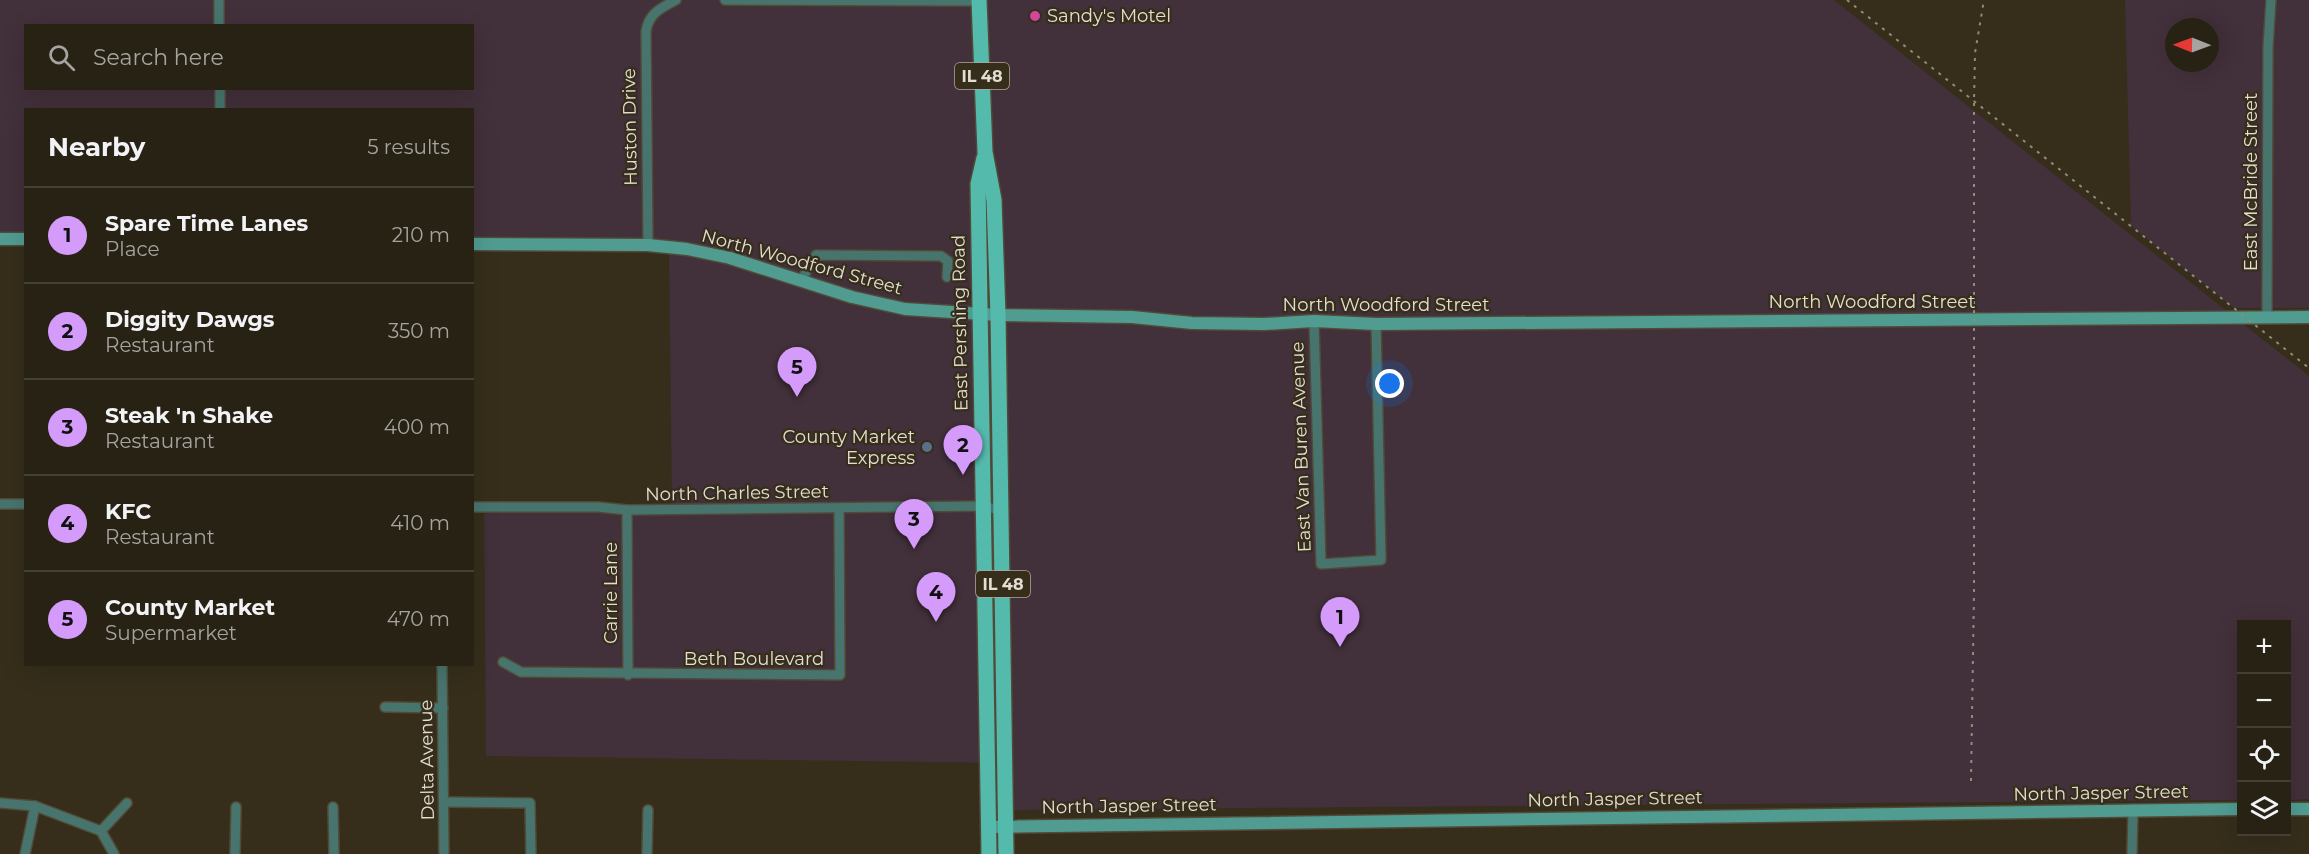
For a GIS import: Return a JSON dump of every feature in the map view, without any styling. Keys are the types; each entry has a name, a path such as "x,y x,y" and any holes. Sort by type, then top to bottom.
{"main road":[{"name":"East Pershing Road","path":"979,0 985,152 994,200 998,315 1006,854"},
{"name":"East Pershing Road","path":"985,152 978,184 989,854"}],"street":[{"path":"219,0 219,24"},
{"name":"Huston Drive","path":"648,245 646,31 647,23 656,11 676,0"},
{"path":"725,0 979,0"},
{"name":"East McBride Street","path":"2267,317 2268,47 2271,0"},
{"path":"220,90 220,108"},
{"path":"0,239 24,239"},
{"name":"North Woodford Street","path":"474,244 648,245 687,249 730,258 852,297 904,309 998,315 1132,317 1204,323 1264,324 1314,321 1376,324 2309,317"},
{"path":"801,281 816,255 941,256 948,261 947,277"},
{"name":"East Van Buren Avenue","path":"1314,321 1321,564 1380,560 1376,324"},
{"path":"0,504 24,504"},
{"name":"North Charles Street","path":"474,507 598,507 627,510 984,506 1002,511"},
{"name":"Beth Boulevard","path":"503,662 521,672 628,675 840,675 839,508"},
{"name":"Carrie Lane","path":"627,510 628,675"},
{"name":"Delta Avenue","path":"442,666 444,854"},
{"path":"385,707 443,708"},
{"path":"445,802 530,803 531,854"},
{"path":"0,803 35,806 101,831 114,854"},
{"path":"101,831 127,803"},
{"path":"25,854 35,806"},
{"path":"235,854 236,807"},
{"path":"333,807 333,854"},
{"name":"North Jasper Street","path":"988,827 2237,809"},
{"path":"2291,809 2309,809"},
{"path":"647,854 648,810"},
{"path":"2132,854 2133,810"}],"shaded area":[{"path":"0,0 1834,0 2309,376 2309,799 2291,800 2291,620 2237,620 2237,800 1005,810 1004,763 486,756 484,507 672,510 669,247 474,244 474,108 24,108 24,239 0,239"},
{"path":"2125,0 2309,0 2309,308 2234,308 2131,226"}],"railway":[{"path":"1847,0 2309,368"},
{"path":"1971,781 1974,591 1974,101 1975,53 1984,0"}],"place":[{"name":"Sandy's Motel","path":"1035,16"},
{"name":"County Market","path":"797,397"},
{"name":"County Market Express","path":"927,447"},
{"name":"Diggity Dawgs","path":"963,475"},
{"name":"Steak 'n Shake","path":"914,549"},
{"name":"KFC","path":"936,622"},
{"name":"Spare Time Lanes","path":"1340,647"}]}
